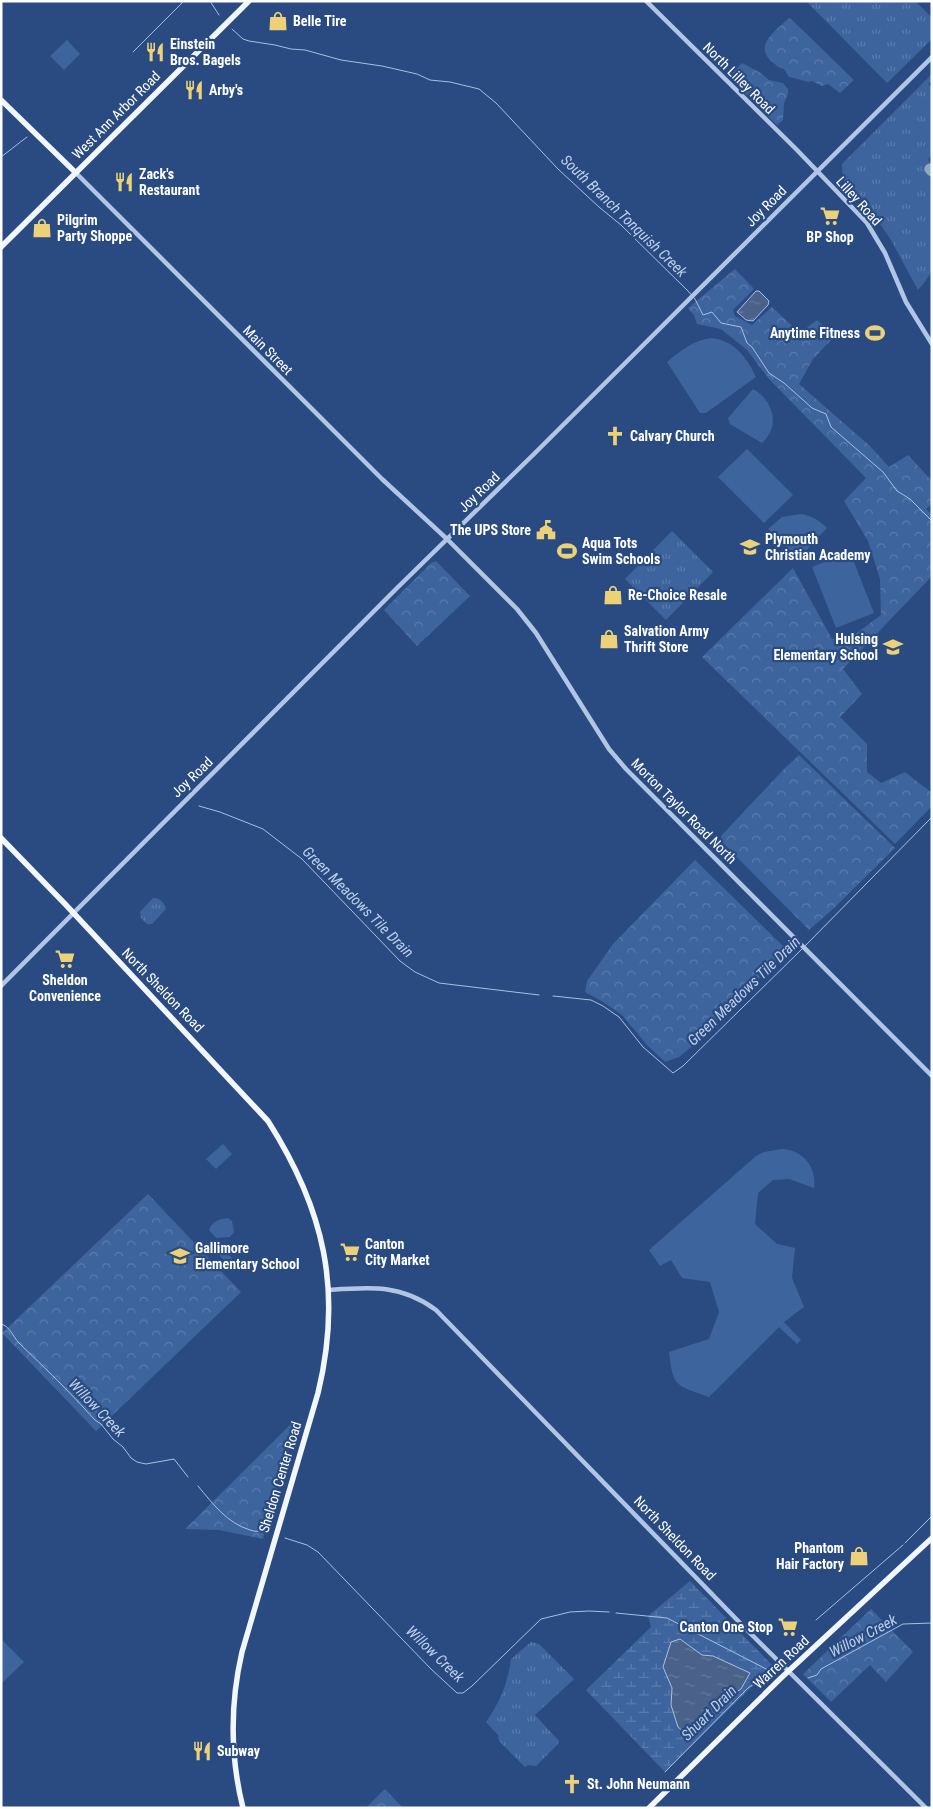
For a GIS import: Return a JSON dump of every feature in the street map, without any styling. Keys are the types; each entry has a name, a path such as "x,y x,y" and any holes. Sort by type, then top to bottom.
{"main road":[{"name":"West Ann Arbor Road","path":"1,247 249,1"},
{"path":"1,100 76,173"},
{"name":"North Sheldon Road","path":"1,838 256,1106 284,1146 295,1167"},
{"name":"Sheldon Center Road","path":"243,1808 235,1771 232,1733 233,1704 238,1669 318,1393 329,1341 329,1290 325,1256 319,1227 303,1182 295,1167"},
{"name":"Warren Road","path":"649,1808 789,1671 932,1538"}],"street":[{"name":"North Lilley Road","path":"646,1 818,171"},
{"name":"Joy Road","path":"1,986 167,818 932,57"},
{"name":"Lilley Road","path":"818,171 872,230 885,253 906,302 932,344"},
{"name":"Main Street","path":"76,173 382,479 447,539"},
{"name":"Morton Taylor Road North","path":"447,539 529,624 604,742 626,769 932,1076"},
{"name":"North Sheldon Road","path":"329,1290 367,1287 394,1289 430,1305 743,1626 926,1808"}],"green space":[{"path":"806,1 915,1 932,18 932,39 887,83"},
{"path":"789,18 854,80 840,93 828,84 822,86 812,81 789,77 784,69 770,60 766,54 766,43 769,37"},
{"path":"67,40 80,54 64,70 50,56"},
{"path":"742,63 761,73 769,80 783,83 788,89 784,103 783,120 777,125 730,78"},
{"path":"932,74 932,81 928,84 932,88 932,155 928,159 932,165 927,170 932,175 932,271 918,290 891,240 874,215 843,180 842,164"},
{"path":"735,269 754,289 733,310 735,316 752,325 772,307 800,333 817,320 834,337 813,359 799,384 870,446 889,467 908,455 932,481 932,504 926,509 932,515 932,576 843,669 862,694 840,717 867,744 867,772 881,783 905,772 932,793 932,806 895,844 702,657 793,568 832,639 853,636 881,615 880,579 868,541 844,501 866,478 769,379 747,350 721,329 697,324 694,315 688,308"},
{"path":"712,338 734,347 749,363 756,377 706,413 700,413 667,362 688,346"},
{"path":"753,389 766,400 772,414 771,429 762,443 730,424 728,418"},
{"path":"747,449 793,495 764,523 718,477"},
{"path":"801,514 815,519 827,528 800,557 795,557 768,529 782,517"},
{"path":"672,531 713,572 666,620 625,579"},
{"path":"850,552 874,613 836,628 812,567"},
{"path":"436,561 470,596 417,646 384,610 431,563"},
{"path":"799,755 895,848 809,930 721,840 721,836"},
{"path":"695,860 787,950 690,1048 679,1057 665,1062 648,1046 622,1015 585,992 587,981 613,944"},
{"path":"153,898 161,901 166,909 152,924 147,924 141,918 140,912"},
{"path":"223,1144 232,1154 216,1169 206,1159"},
{"path":"782,1149 790,1150 807,1161 813,1173 814,1188 789,1179 773,1180 758,1193 755,1224 777,1244 795,1248 792,1278 804,1307 784,1322 801,1340 797,1344 779,1327 709,1397 678,1384 672,1373 669,1352 709,1339 719,1312 710,1282 682,1278 671,1260 660,1266 649,1250 756,1156 764,1152"},
{"path":"148,1194 241,1292 96,1431 2,1333"},
{"path":"228,1218 232,1221 234,1232 230,1237 216,1238 209,1230 210,1227 217,1221"},
{"path":"214,1240 232,1258 227,1263 209,1245"},
{"path":"291,1424 296,1425 263,1539 219,1530 185,1529"},
{"path":"690,1581 773,1666 665,1772 586,1690 651,1627 648,1616"},
{"path":"871,1609 913,1652 886,1682 870,1665 831,1702 803,1674"},
{"path":"1,1639 24,1662 1,1684"},
{"path":"531,1642 539,1644 574,1679 535,1715 559,1741 558,1744 536,1766 528,1765 525,1767 499,1741 498,1735 486,1722 503,1692 511,1659"},
{"path":"385,1789 403,1808 366,1808"}],"water":[{"path":"756,291 759,291 769,301 768,305 753,321 746,320 737,312"},
{"path":"680,1639 702,1655 713,1656 750,1673 741,1689 709,1710 701,1724 686,1734 678,1727 671,1705 672,1688 663,1667 671,1642"}],"waterway":[{"name":"South Branch Tonquish Creek","path":"133,52 184,1"},
{"name":"South Branch Tonquish Creek","path":"210,1 219,15"},
{"name":"South Branch Tonquish Creek","path":"232,29 243,39 249,41 305,50 341,60 382,66 417,74 430,80 450,82 479,89 496,103 558,169 621,225 688,291 695,299 703,315 712,312 721,323 741,327 747,343 752,347 769,373 784,383 812,408 826,414 831,427 883,472 897,491 910,499 932,521"},
{"name":"South Branch Tonquish Creek","path":"1,157 27,137"},
{"name":"Green Meadows Tile Drain","path":"199,806 263,829 302,859 400,961 415,972 439,983 539,995"},
{"name":"Green Meadows Tile Drain","path":"553,996 591,1000 603,1006 619,1017 643,1047 673,1073 683,1066 803,948 932,817"},
{"name":"Willow Creek","path":"1,1324 7,1327 19,1343 101,1424 131,1458 146,1464 174,1459 188,1477"},
{"name":"Willow Creek","path":"198,1486 221,1512 234,1523 252,1531 266,1532"},
{"path":"905,1543 932,1516"},
{"name":"Willow Creek","path":"285,1538 307,1545 318,1552 431,1669 457,1693 463,1693 472,1686 541,1619 570,1612 609,1612"},
{"path":"816,1620 903,1545"},
{"name":"Willow Creek","path":"616,1613 667,1618 772,1672"},
{"name":"Willow Creek","path":"808,1678 817,1675 821,1669 903,1624 932,1623"},
{"name":"Shuart Drain","path":"665,1772 748,1688 771,1672"}],"place":[{"name":"Belle Tire","path":"278,21"},
{"name":"Einstein Bros. Bagels","path":"155,52"},
{"name":"Arby's","path":"194,90"},
{"name":"Zack's Restaurant","path":"124,182"},
{"name":"BP Shop","path":"830,216"},
{"name":"Pilgrim Party Shoppe","path":"42,228"},
{"name":"Anytime Fitness","path":"875,333"},
{"name":"Calvary Church","path":"615,436"},
{"name":"The UPS Store","path":"546,530"},
{"name":"Plymouth Christian Academy","path":"750,547"},
{"name":"Aqua Tots Swim Schools","path":"567,551"},
{"name":"Re-Choice Resale","path":"613,595"},
{"name":"Salvation Army Thrift Store","path":"609,639"},
{"name":"Hulsing Elementary School","path":"893,647"},
{"name":"Sheldon Convenience","path":"65,959"},
{"name":"Canton City Market","path":"350,1252"},
{"name":"Gallimore Elementary School","path":"180,1256"},
{"name":"Phantom Hair Factory","path":"859,1556"},
{"name":"Canton One Stop","path":"788,1627"},
{"name":"Subway","path":"202,1751"},
{"name":"St. John Neumann","path":"572,1784"}]}
